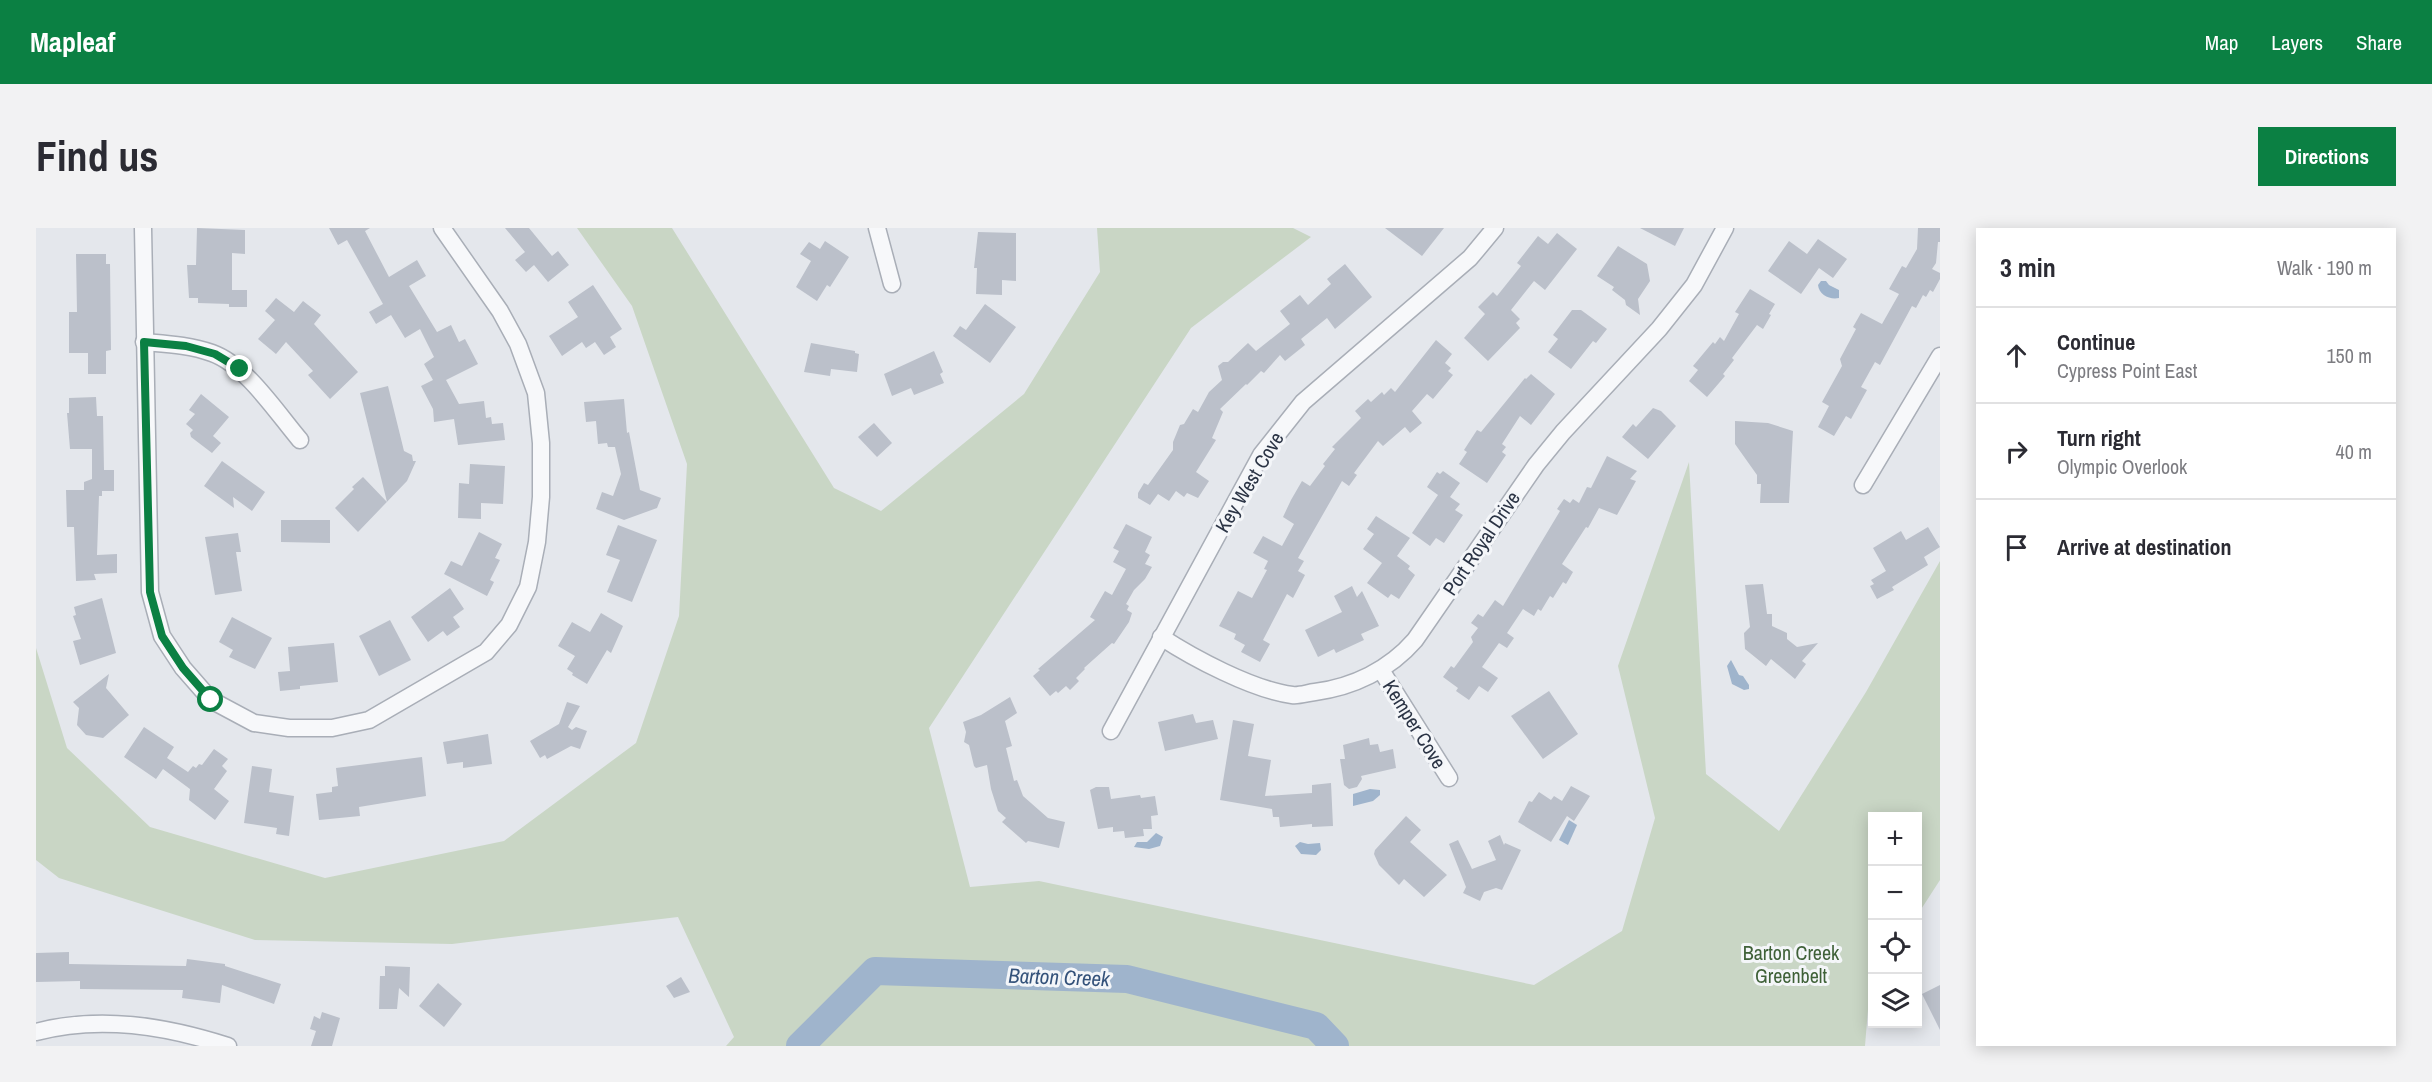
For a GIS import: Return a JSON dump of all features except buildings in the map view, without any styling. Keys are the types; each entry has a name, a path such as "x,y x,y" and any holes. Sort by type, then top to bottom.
{"street":[{"path":"143,228 150,592 162,636 183,668 211,700 254,723 289,728 332,728 369,720 486,652 509,624 528,587 537,542 541,497 541,443 536,393 518,344 501,311 442,228"},
{"path":"877,228 892,284"},
{"name":"Key West Cove","path":"1111,731 1261,455 1282,426 1303,402 1470,258 1495,228"},
{"name":"Port Royal Drive","path":"1161,637 1256,687 1294,695 1336,689 1381,670 1415,640 1536,465 1563,432 1659,330 1694,285 1725,228"},
{"path":"144,342 186,346 215,354 240,369 300,440"},
{"path":"1863,485 1940,356"},
{"name":"Kemper Cove","path":"1381,670 1449,778"},
{"path":"36,1032 90,1023 137,1024 192,1035 228,1046"}],"green space":[{"name":"Barton Creek Greenbelt","path":"577,228 672,228 834,488 881,511 1024,394 1100,272 1097,228 1293,228 1311,237 1191,328 929,728 970,887 1039,881 1534,985 1622,931 1655,818 1618,666 1689,462 1706,774 1779,831 1866,692 1940,561 1940,880 1922,908 1922,812 1868,812 1868,1009 1865,1046 726,1046 734,1037 678,917 452,944 255,940 59,878 36,860 36,648 67,748 150,827 325,878 504,841 636,743 679,616 687,464 632,306"}],"water":[{"path":"1821,281 1826,281 1839,290 1839,298 1823,294 1818,285"},
{"path":"1731,660 1739,675 1743,676 1749,685 1749,689 1744,690 1732,684 1727,666"},
{"path":"1370,789 1380,790 1380,795 1373,801 1353,806 1353,794"},
{"path":"1569,820 1577,825 1568,845 1559,840"},
{"path":"1156,833 1163,837 1160,846 1149,849 1134,847 1137,842 1147,842"},
{"path":"1300,842 1320,843 1321,850 1316,855 1301,854 1295,846"}],"waterway":[{"name":"Barton Creek","path":"800,1046 875,971 1127,979 1316,1026 1335,1046"}],"route":[{"path":"211,700 183,668 162,636 150,592 144,342 186,346 215,354 240,369"}]}
